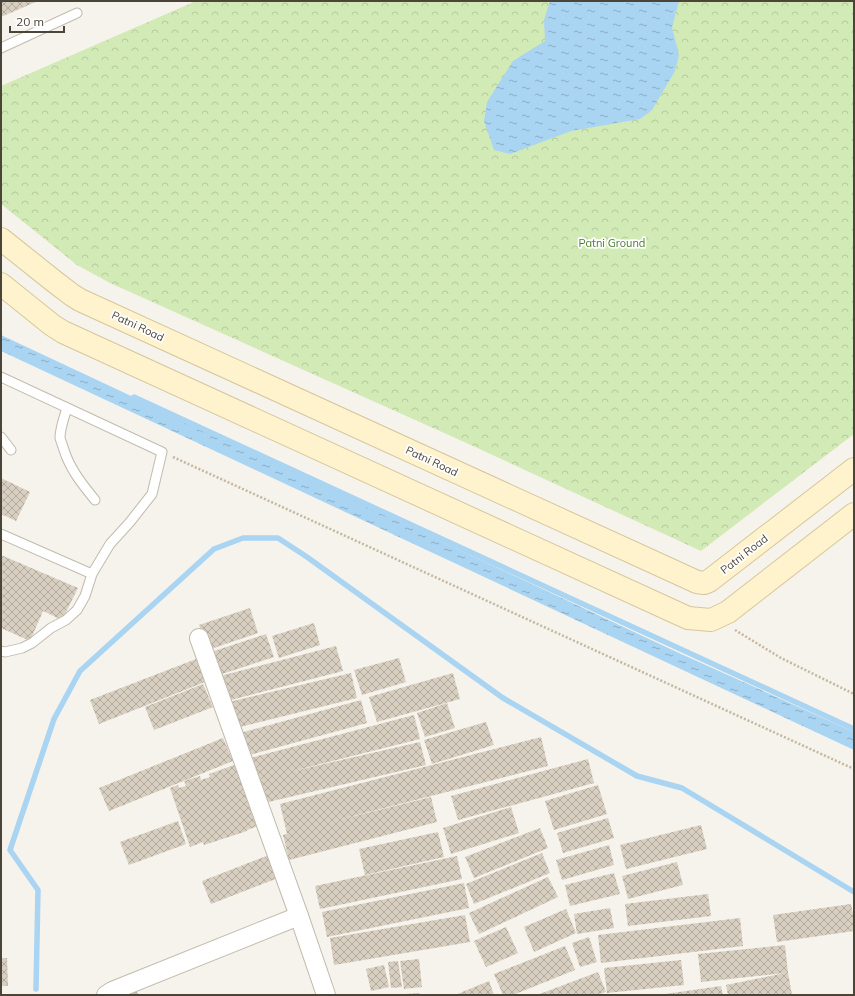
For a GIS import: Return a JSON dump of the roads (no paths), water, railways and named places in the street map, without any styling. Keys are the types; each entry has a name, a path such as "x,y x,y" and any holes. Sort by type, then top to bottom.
{"main road":[{"name":"Patni Road","path":"1,239 80,300 697,582 704,583 709,581 854,469"},
{"path":"1,284 52,325 64,332 688,618 711,620 728,612 854,514"}],"street":[{"path":"199,638 326,995"},
{"path":"106,995 112,991 299,916"}],"lane":[{"path":"1,48 77,13"},
{"path":"1,377 162,452 152,494 110,544 92,574 85,596 77,610 66,620 51,628 32,643 22,648 5,652 1,651"},
{"path":"67,408 61,428 60,439 66,457 73,470 95,500"},
{"path":"1,436 11,450"},
{"path":"1,534 92,574"}],"water":[{"path":"550,1 679,1 672,27 679,55 675,71 652,110 640,119 571,131 510,154 494,150 484,121 487,102 513,61 545,41 544,20"},
{"path":"1,335 679,653 854,732 854,750 1,351"}],"waterway":[{"path":"134,397 854,729"},
{"path":"36,989 38,890 10,850 54,719 80,671 214,549 243,538 278,538 307,557 503,698 637,776 682,788 854,892"}],"park label":[{"name":"Patni Ground","path":"612,243"}]}
